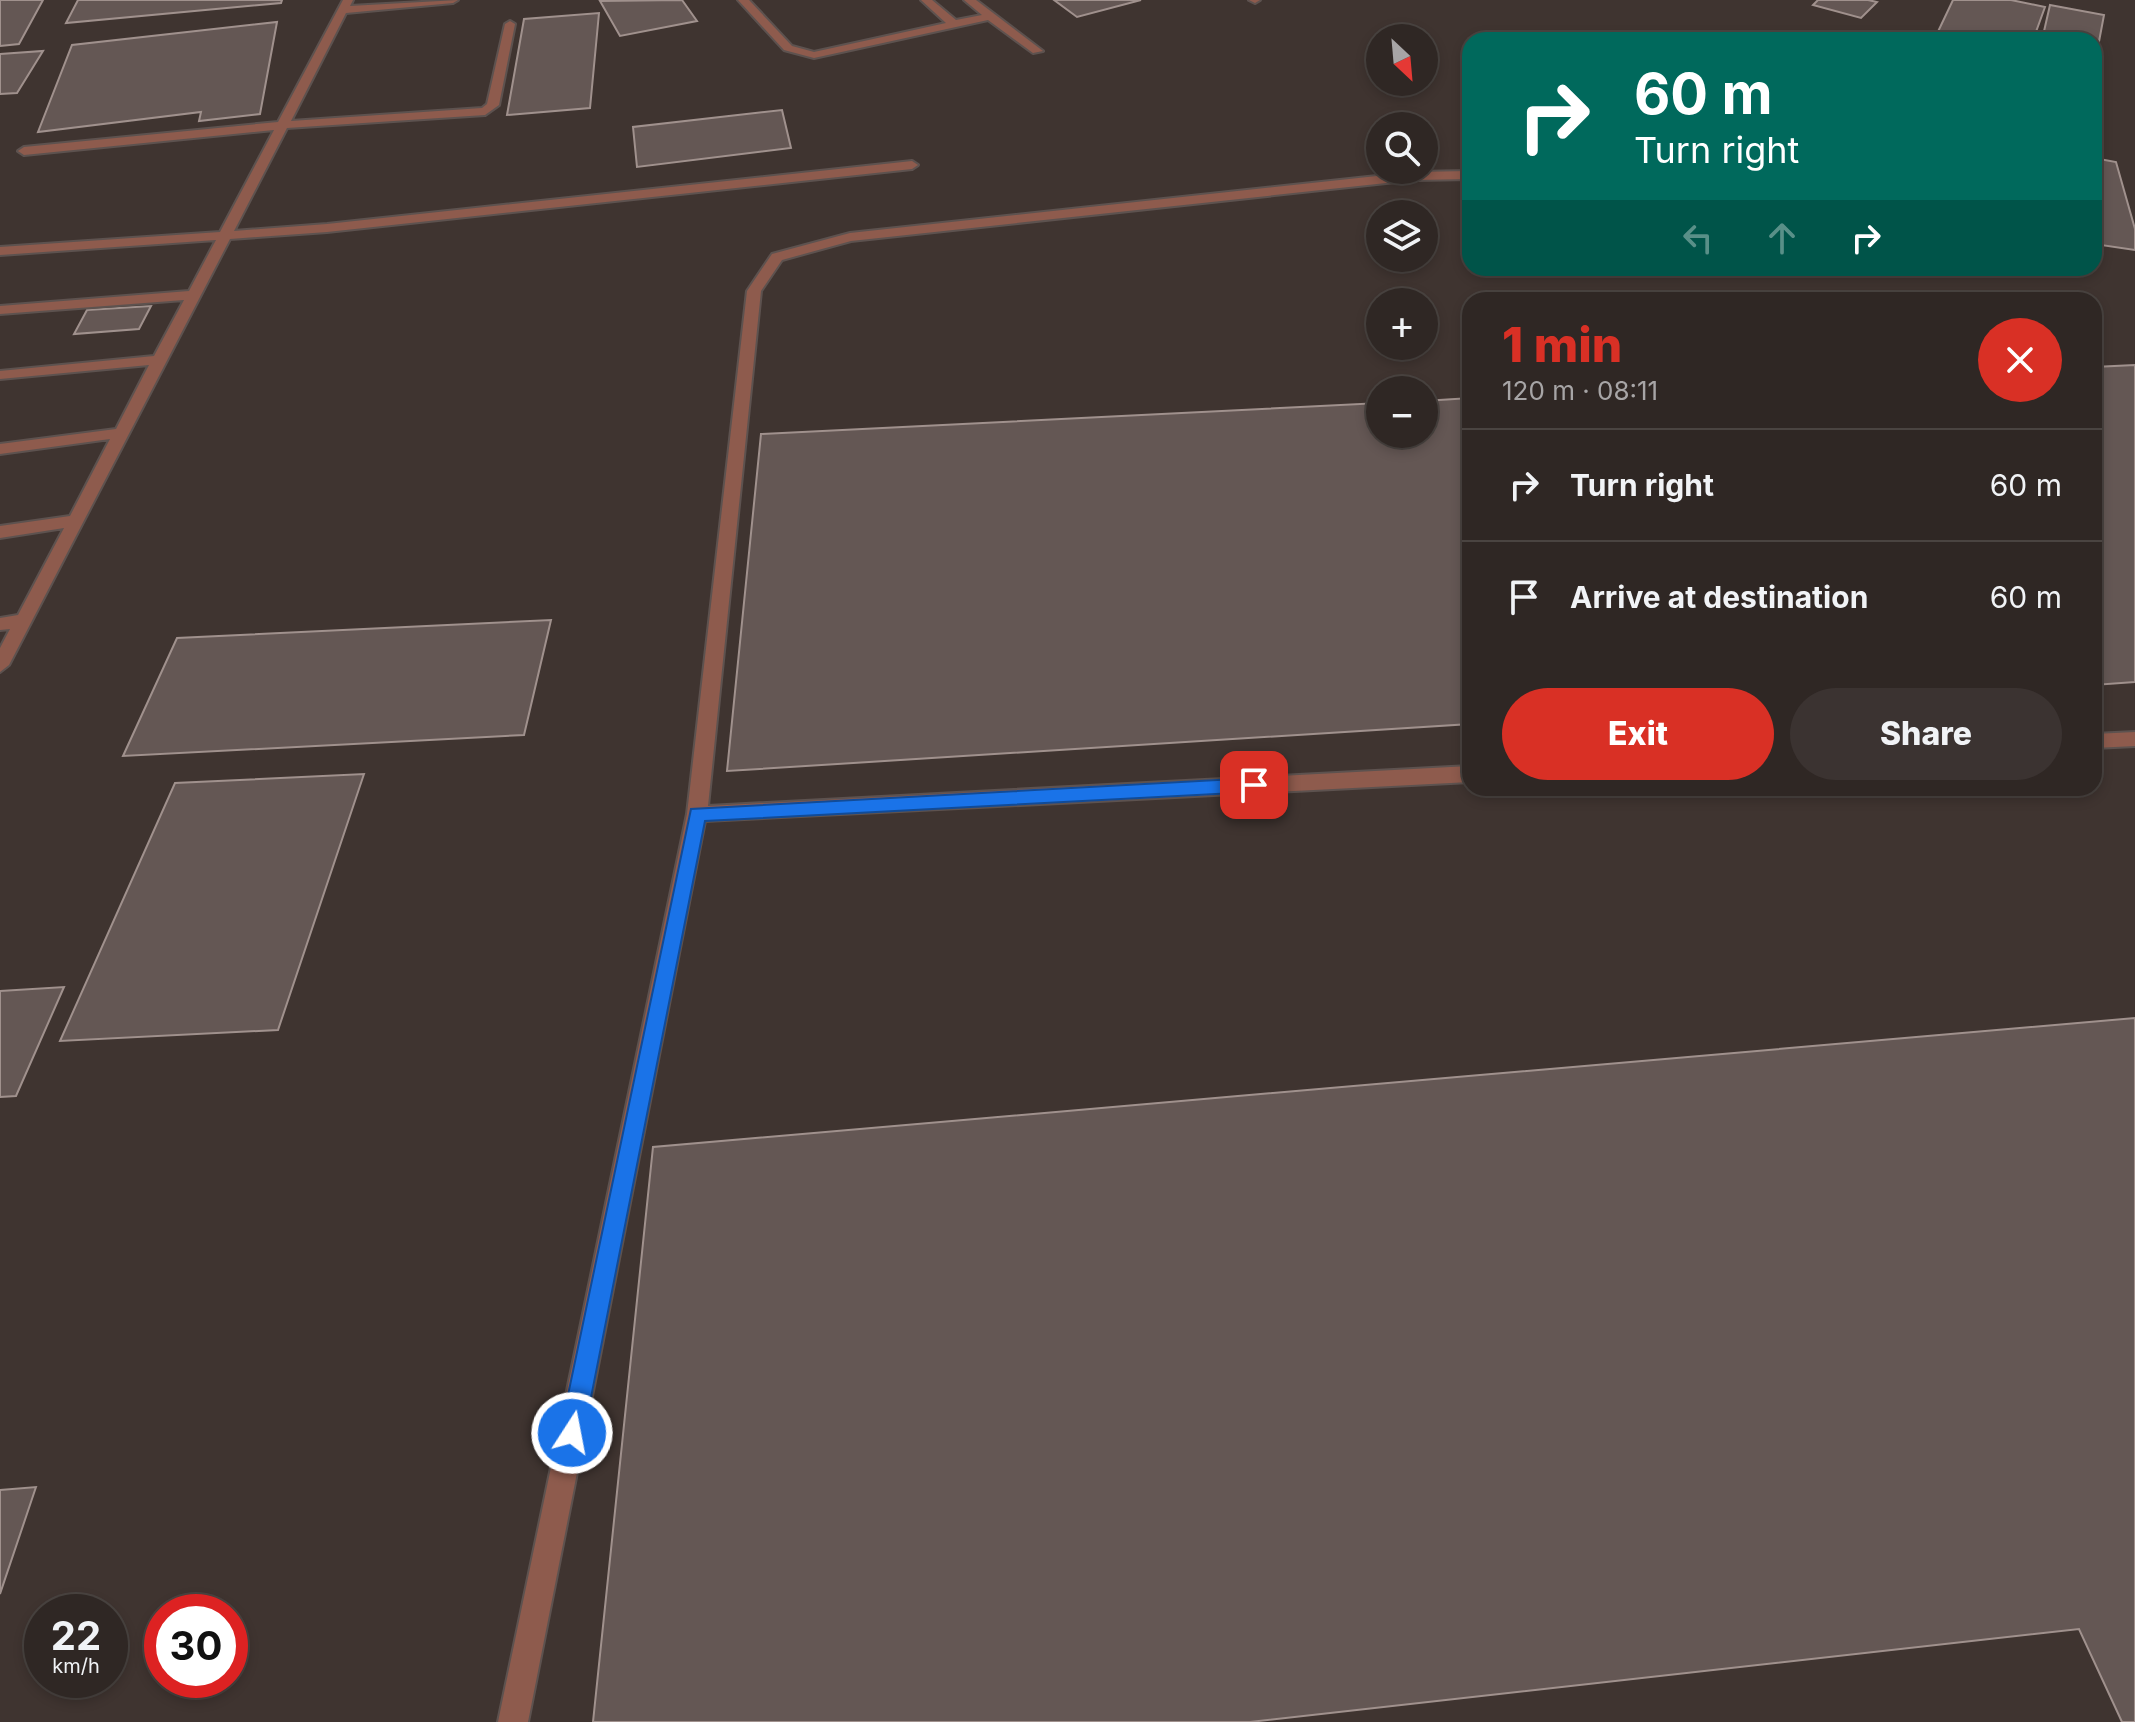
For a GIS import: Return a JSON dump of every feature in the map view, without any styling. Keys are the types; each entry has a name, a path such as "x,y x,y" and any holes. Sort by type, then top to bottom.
{"street":[{"path":"0,665 347,5 453,0"},
{"path":"743,0 788,48 814,55 990,16"},
{"path":"926,0 954,24"},
{"path":"969,0 1037,51"},
{"path":"24,151 285,125 485,111 493,105 510,24"},
{"path":"0,251 227,235 912,165"},
{"path":"513,1722 697,814 754,291 777,257 850,237 1414,176 1462,175"},
{"path":"0,310 195,295"},
{"path":"0,375 161,360"},
{"path":"0,449 122,433"},
{"path":"0,532 77,520"},
{"path":"0,624 24,620"},
{"path":"2102,741 2135,739"},
{"path":"697,814 1462,774"}],"building":[{"path":"0,0 43,0 19,44 0,46"},
{"path":"78,0 282,0 281,3 66,23"},
{"path":"682,0 697,21 620,36 600,1"},
{"path":"1054,0 1141,0 1077,17"},
{"path":"1818,0 1877,2 1861,18 1813,5"},
{"path":"1953,0 2011,0 2045,7 2036,32 1938,32"},
{"path":"2050,5 2104,15 2101,32 2044,32"},
{"path":"599,13 590,108 507,115 524,19"},
{"path":"277,22 260,114 199,121 201,112 38,132 72,45"},
{"path":"43,51 17,93 0,94 0,54"},
{"path":"782,110 791,148 637,167 633,127"},
{"path":"2102,159 2116,162 2135,229 2135,250 2102,245"},
{"path":"151,306 139,329 74,334 87,310"},
{"path":"2135,365 2135,682 2102,684 2102,367"},
{"path":"1462,399 1462,725 727,771 761,434 1366,404 1366,448 1438,448 1438,400"},
{"path":"551,620 524,735 123,756 177,638"},
{"path":"364,774 278,1030 60,1041 175,783"},
{"path":"64,987 16,1096 0,1097 0,991"},
{"path":"2135,1018 2135,1722 2122,1722 2079,1629 1250,1722 593,1722 653,1147"},
{"path":"36,1487 0,1594 0,1490"}],"route":[{"path":"572,1433 697,814 1254,785"}]}
